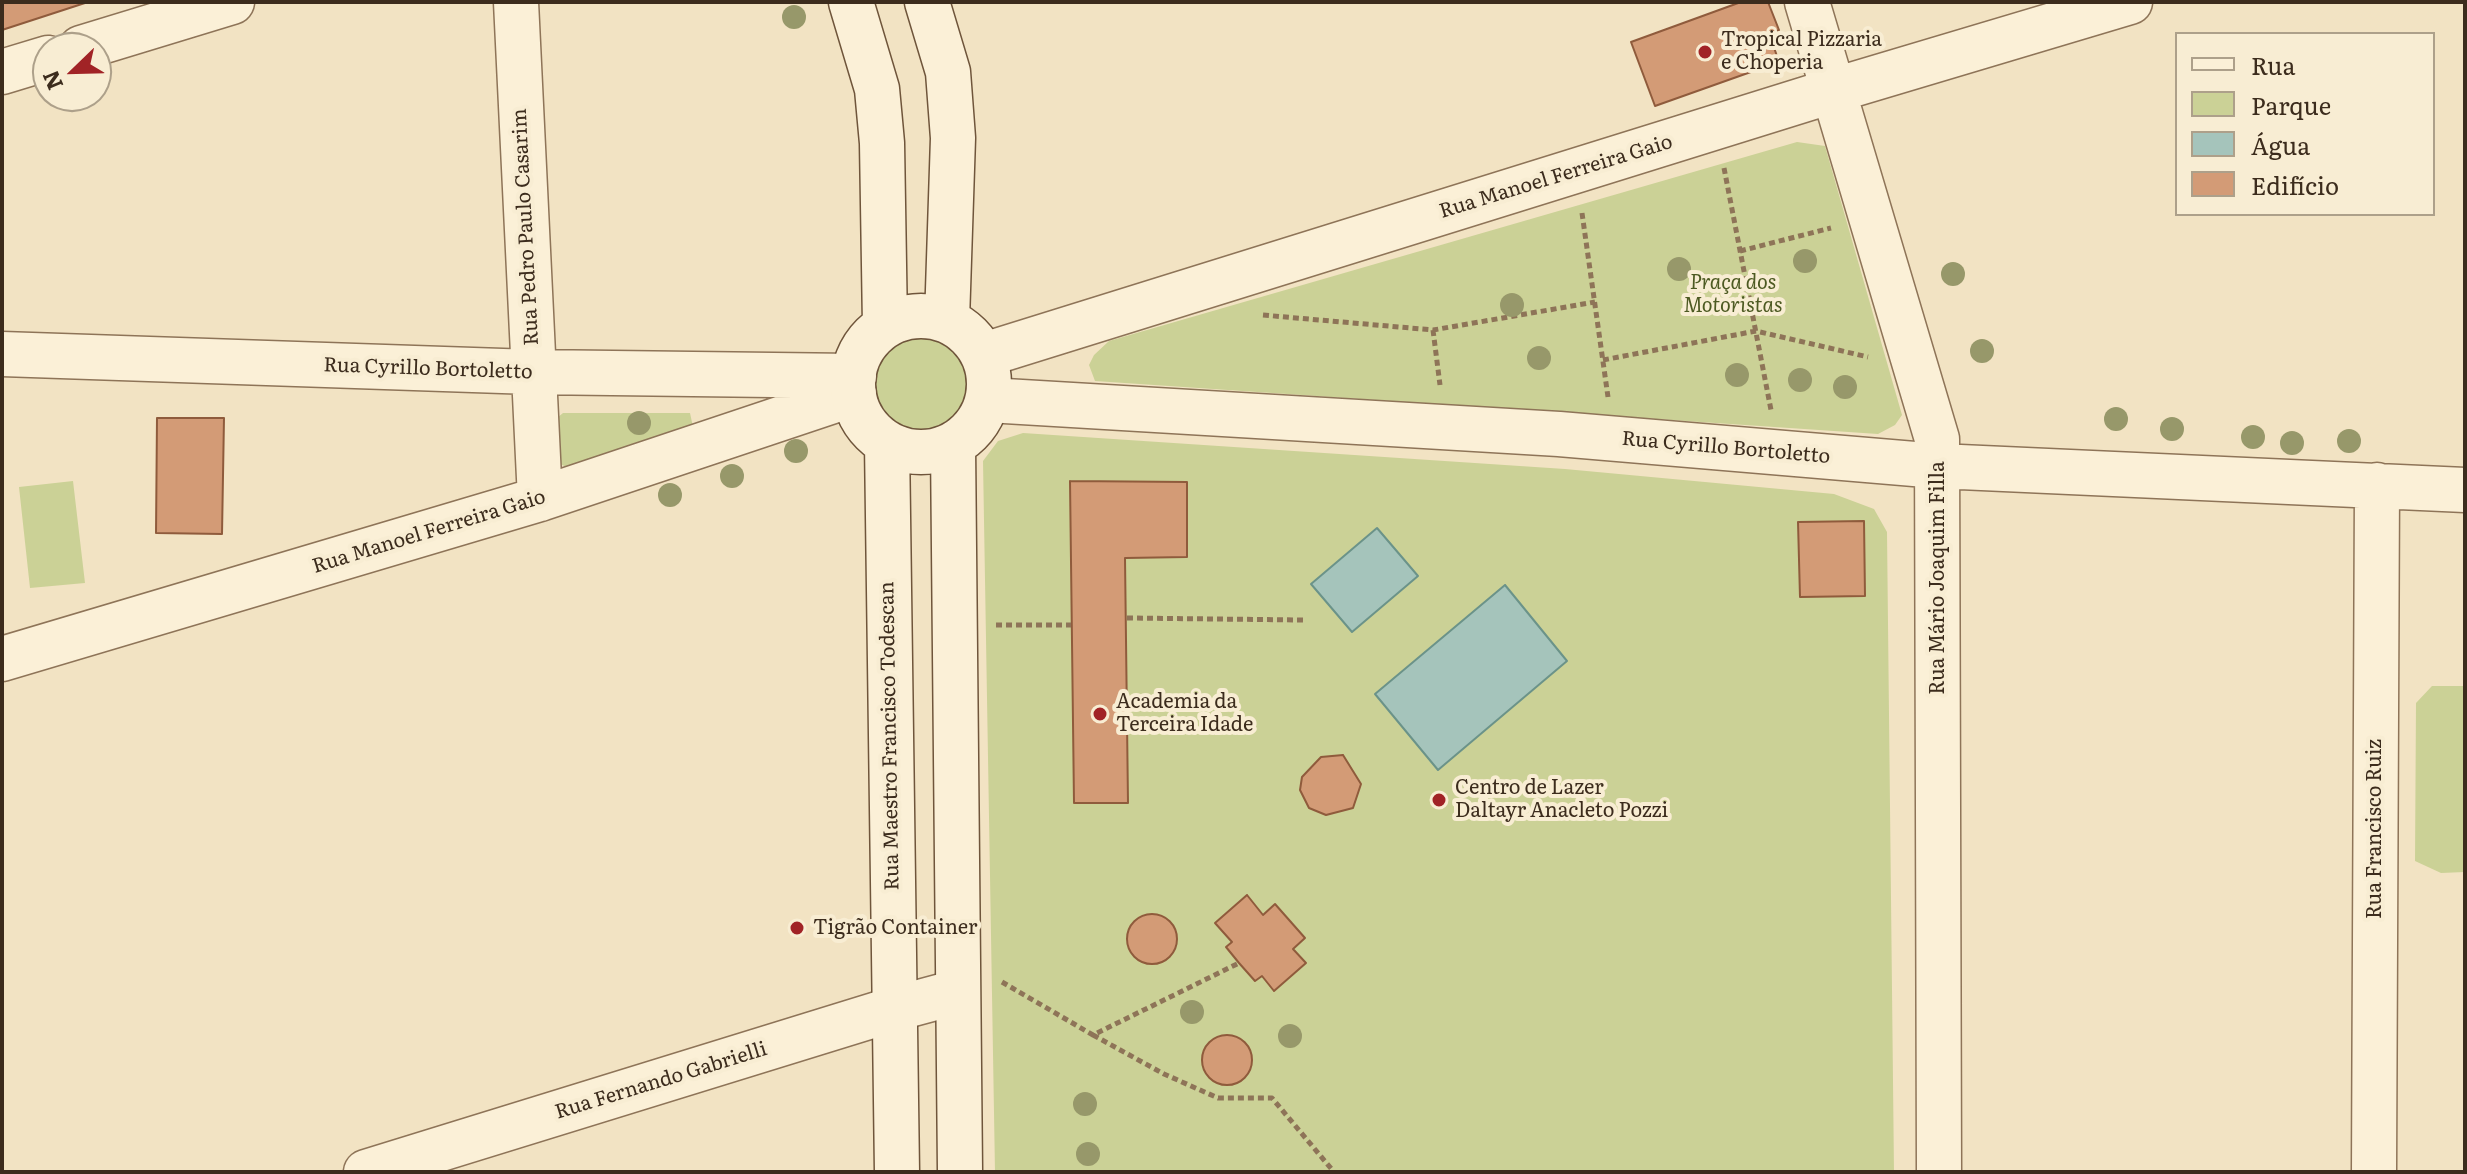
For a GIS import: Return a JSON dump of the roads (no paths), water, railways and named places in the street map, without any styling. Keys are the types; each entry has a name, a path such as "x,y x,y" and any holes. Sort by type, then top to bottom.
{"street":[{"path":"112,36 178,10 232,2"},
{"name":"Rua Pedro Paulo Casarim","path":"516,2 540,499"},
{"path":"851,2 877,89 882,143 885,326"},
{"path":"927,2 948,72 953,138 947,320"},
{"name":"Rua Mário Joaquim Filla","path":"1807,2 1937,439 1939,1172"},
{"name":"Rua Manoel Ferreira Gaio","path":"984,355 1835,90 2130,2"},
{"path":"2,72 32,63"},
{"path":"926,316 947,320 962,329 984,355 989,378 988,400 981,418 968,434 953,445 919,453 902,450 871,431 860,414 854,385 859,356 869,339 885,326 905,317 926,316"},
{"name":"Rua Cyrillo Bortoletto","path":"2,354 854,385"},
{"name":"Rua Manoel Ferreira Gaio","path":"2,659 540,499 854,385"},
{"name":"Rua Cyrillo Bortoletto","path":"988,400 1559,434 1938,466 2465,490"},
{"name":"Rua Maestro Francisco Todescan","path":"887,443 897,1172"},
{"path":"953,445 974,984 960,1172"},
{"name":"Rua Francisco Ruiz","path":"2374,1172 2377,485"},
{"name":"Rua Fernando Gabrielli","path":"366,1172 974,984"}],"water":[{"path":"1377,528 1418,576 1352,632 1311,584"},
{"path":"1505,585 1567,661 1438,770 1375,694"}],"place":[{"name":"Tropical Pizzaria e Choperia","path":"1705,52"},
{"name":"Academia da Terceira Idade","path":"1100,714"},
{"name":"Centro de Lazer Daltayr Anacleto Pozzi","path":"1439,800"},
{"name":"Tigrão Container","path":"797,928"}],"park label":[{"name":"Praça dos Motoristas","path":"1733,294"}]}
